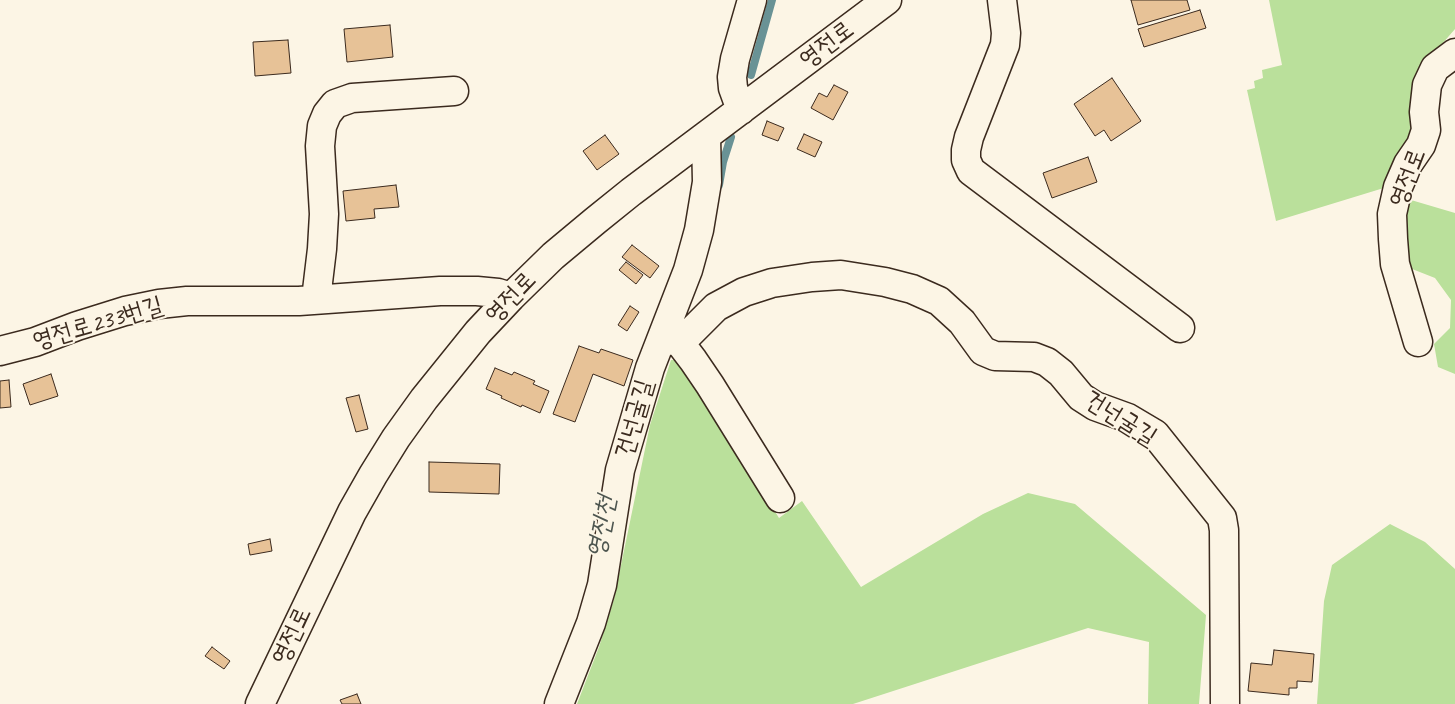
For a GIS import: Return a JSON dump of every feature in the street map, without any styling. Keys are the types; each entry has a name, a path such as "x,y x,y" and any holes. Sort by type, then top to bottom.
{"street":[{"path":"741,110 733,88 732,77 752,0"},
{"name":"영전로","path":"260,704 352,512 373,475 424,398 478,332 553,256 595,221 887,0"},
{"path":"1002,0 1006,33 1005,44 966,150 966,160 971,171 1180,328"},
{"name":"영전로","path":"1418,342 1395,264 1392,214 1398,187 1408,164 1421,145 1426,130 1424,112 1427,85 1435,68 1455,53"},
{"path":"316,299 324,214 320,146 322,126 327,114 336,104 352,98 454,91"},
{"name":"건넌굴길","path":"671,341 699,230 707,182 706,136"},
{"name":"건넌굴길","path":"559,704 591,623 602,585 620,470 650,368 671,341 716,307 744,292 772,283 812,276 841,275 886,282 912,289 939,301 962,322 983,351 995,356 1034,357 1047,362 1061,373 1081,397 1095,406 1128,418 1154,434 1222,518 1224,530 1224,704"},
{"name":"영전로233번길","path":"0,351 35,342 76,326 125,311 187,301 316,299 477,290 511,297"},
{"path":"671,341 710,385 780,498"}],"green space":[{"path":"1269,0 1455,0 1455,29 1422,67 1412,133 1401,148 1387,187 1276,221 1247,90 1255,88 1254,81 1263,78 1262,70 1282,65"},
{"path":"1411,200 1455,213 1455,374 1438,367 1434,344 1450,328 1451,300 1435,278 1407,267 1402,213"},
{"path":"671,360 677,360 685,365 779,518 802,501 861,587 983,514 1028,493 1075,504 1206,615 1199,704 1148,704 1149,642 1088,628 853,704 577,704 599,647 614,599 650,425"},
{"path":"1390,524 1425,542 1455,569 1455,704 1317,704 1324,601 1332,565"}],"building":[{"path":"1131,0 1187,0 1190,10 1138,25"},
{"path":"1200,10 1206,28 1144,47 1138,29"},
{"path":"390,25 393,57 347,62 344,29"},
{"path":"288,40 291,73 255,76 253,42"},
{"path":"1112,78 1141,121 1111,141 1104,130 1095,136 1074,104"},
{"path":"834,85 848,92 833,120 811,108 819,93 827,97"},
{"path":"767,121 784,128 778,141 762,135"},
{"path":"804,134 822,142 815,157 797,149"},
{"path":"605,135 619,154 597,170 583,151"},
{"path":"1088,157 1097,182 1052,198 1043,173"},
{"path":"396,185 399,207 374,209 375,218 346,221 343,191"},
{"path":"632,245 659,266 650,278 622,257"},
{"path":"626,262 643,275 636,284 619,270"},
{"path":"630,306 639,312 627,331 618,325"},
{"path":"579,346 599,353 601,349 633,360 624,386 593,374 575,422 553,414"},
{"path":"495,368 512,375 514,372 535,381 533,384 549,391 540,413 522,405 521,407 486,389"},
{"path":"51,374 58,396 30,405 23,384"},
{"path":"9,380 11,407 0,408 0,381"},
{"path":"359,395 368,429 356,432 346,398"},
{"path":"429,462 500,464 499,494 429,492"},
{"path":"270,539 272,551 250,555 248,544"},
{"path":"212,647 230,661 224,669 205,656"},
{"path":"1274,650 1314,654 1312,682 1297,681 1297,688 1289,688 1289,695 1248,691 1251,663 1272,665"},
{"path":"357,694 361,704 342,704 340,700"}],"waterway":[{"name":"영진천","path":"751,75 772,0"},
{"name":"영진천","path":"719,185 723,162 731,137"}]}
